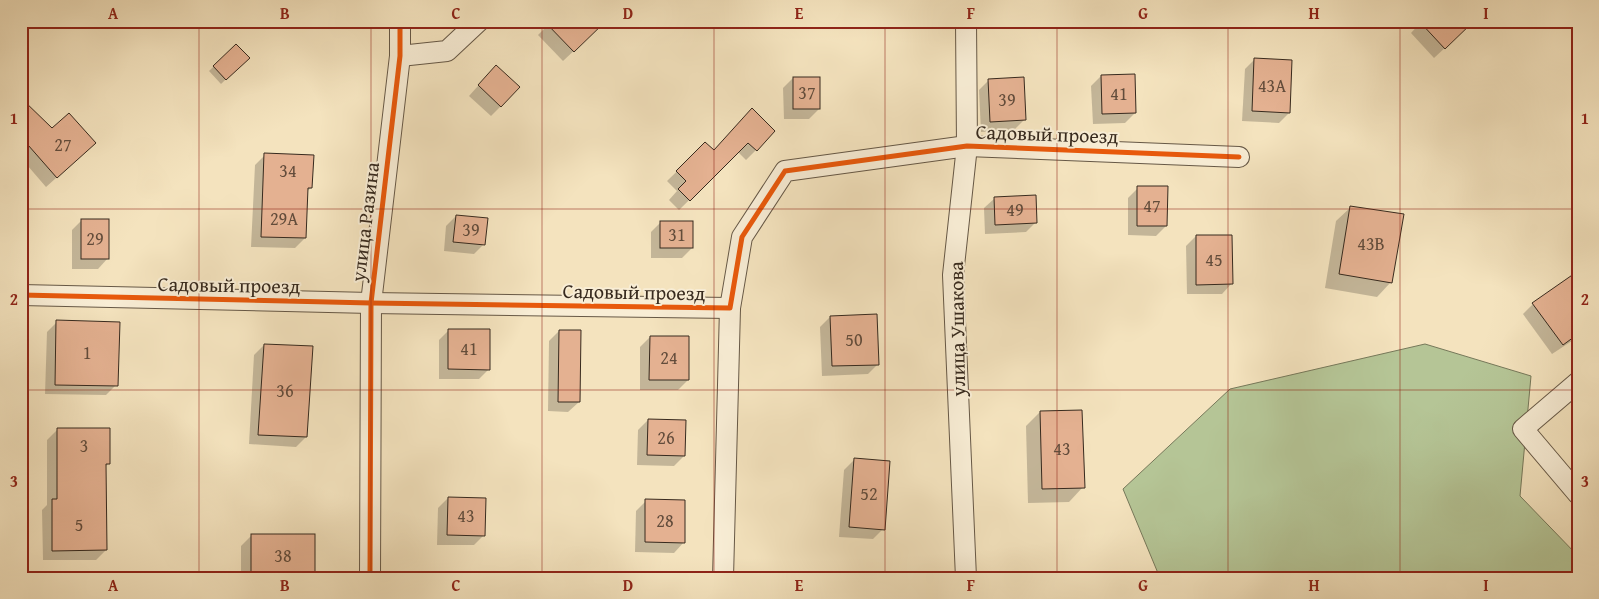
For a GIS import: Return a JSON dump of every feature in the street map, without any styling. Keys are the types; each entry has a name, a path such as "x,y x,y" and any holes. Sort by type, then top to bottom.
{"street":[{"name":"улица Разина","path":"370,578 371,303 400,56 400,21"},
{"path":"400,56 447,51 479,21"},
{"name":"улица Ушакова","path":"966,21 967,146 952,275 966,578"},
{"name":"Садовый проезд","path":"723,578 730,308 742,237 785,172 967,146 1239,157"},
{"name":"Садовый проезд","path":"21,295 371,303 730,308"},
{"path":"1578,382 1523,429 1578,494"}],"green space":[{"path":"1425,344 1531,376 1520,496 1578,556 1578,578 1160,578 1123,489 1230,389"}],"building":[{"path":"544,21 606,21 574,52"},
{"path":"1419,21 1474,21 1445,49"},
{"path":"236,44 250,58 226,80 213,66"},
{"path":"1254,58 1292,60 1290,113 1252,111"},
{"path":"496,65 520,87 501,107 478,85"},
{"path":"1135,74 1136,113 1102,114 1101,75"},
{"path":"793,77 820,77 820,109 793,109"},
{"path":"1024,77 1026,120 990,122 988,79"},
{"path":"21,98 52,128 69,113 96,143 57,178 21,137"},
{"path":"752,108 775,131 757,151 748,143 690,201 678,189 686,181 676,171 705,142 714,150"},
{"path":"264,153 314,155 312,188 308,188 306,238 261,237"},
{"path":"1137,186 1168,186 1167,226 1137,226"},
{"path":"1036,195 1037,223 995,225 994,197"},
{"path":"1350,206 1404,214 1392,283 1339,274"},
{"path":"456,215 488,218 485,245 453,242"},
{"path":"81,219 109,219 109,259 81,259"},
{"path":"660,221 693,221 693,248 660,248"},
{"path":"1196,235 1232,235 1233,284 1196,285"},
{"path":"1578,271 1578,334 1563,345 1532,303"},
{"path":"877,314 879,365 832,366 830,316"},
{"path":"56,320 120,322 118,386 55,385"},
{"path":"448,329 490,329 490,370 448,369"},
{"path":"559,330 581,330 580,402 558,402"},
{"path":"650,336 689,336 689,380 649,380"},
{"path":"264,344 313,346 307,437 258,435"},
{"path":"1082,410 1085,488 1042,489 1040,411"},
{"path":"648,419 686,420 685,456 647,455"},
{"path":"57,428 110,428 110,464 106,464 107,550 52,551 52,499 57,499"},
{"path":"854,458 890,461 885,530 849,527"},
{"path":"448,497 486,498 485,536 447,535"},
{"path":"645,499 685,500 685,543 645,542"},
{"path":"251,534 315,534 315,578 251,578"}],"cycle path":[{"path":"370,578 371,303 400,56 400,21"},
{"path":"21,295 371,303 730,308 742,237 785,171 967,146 1239,157"}]}
